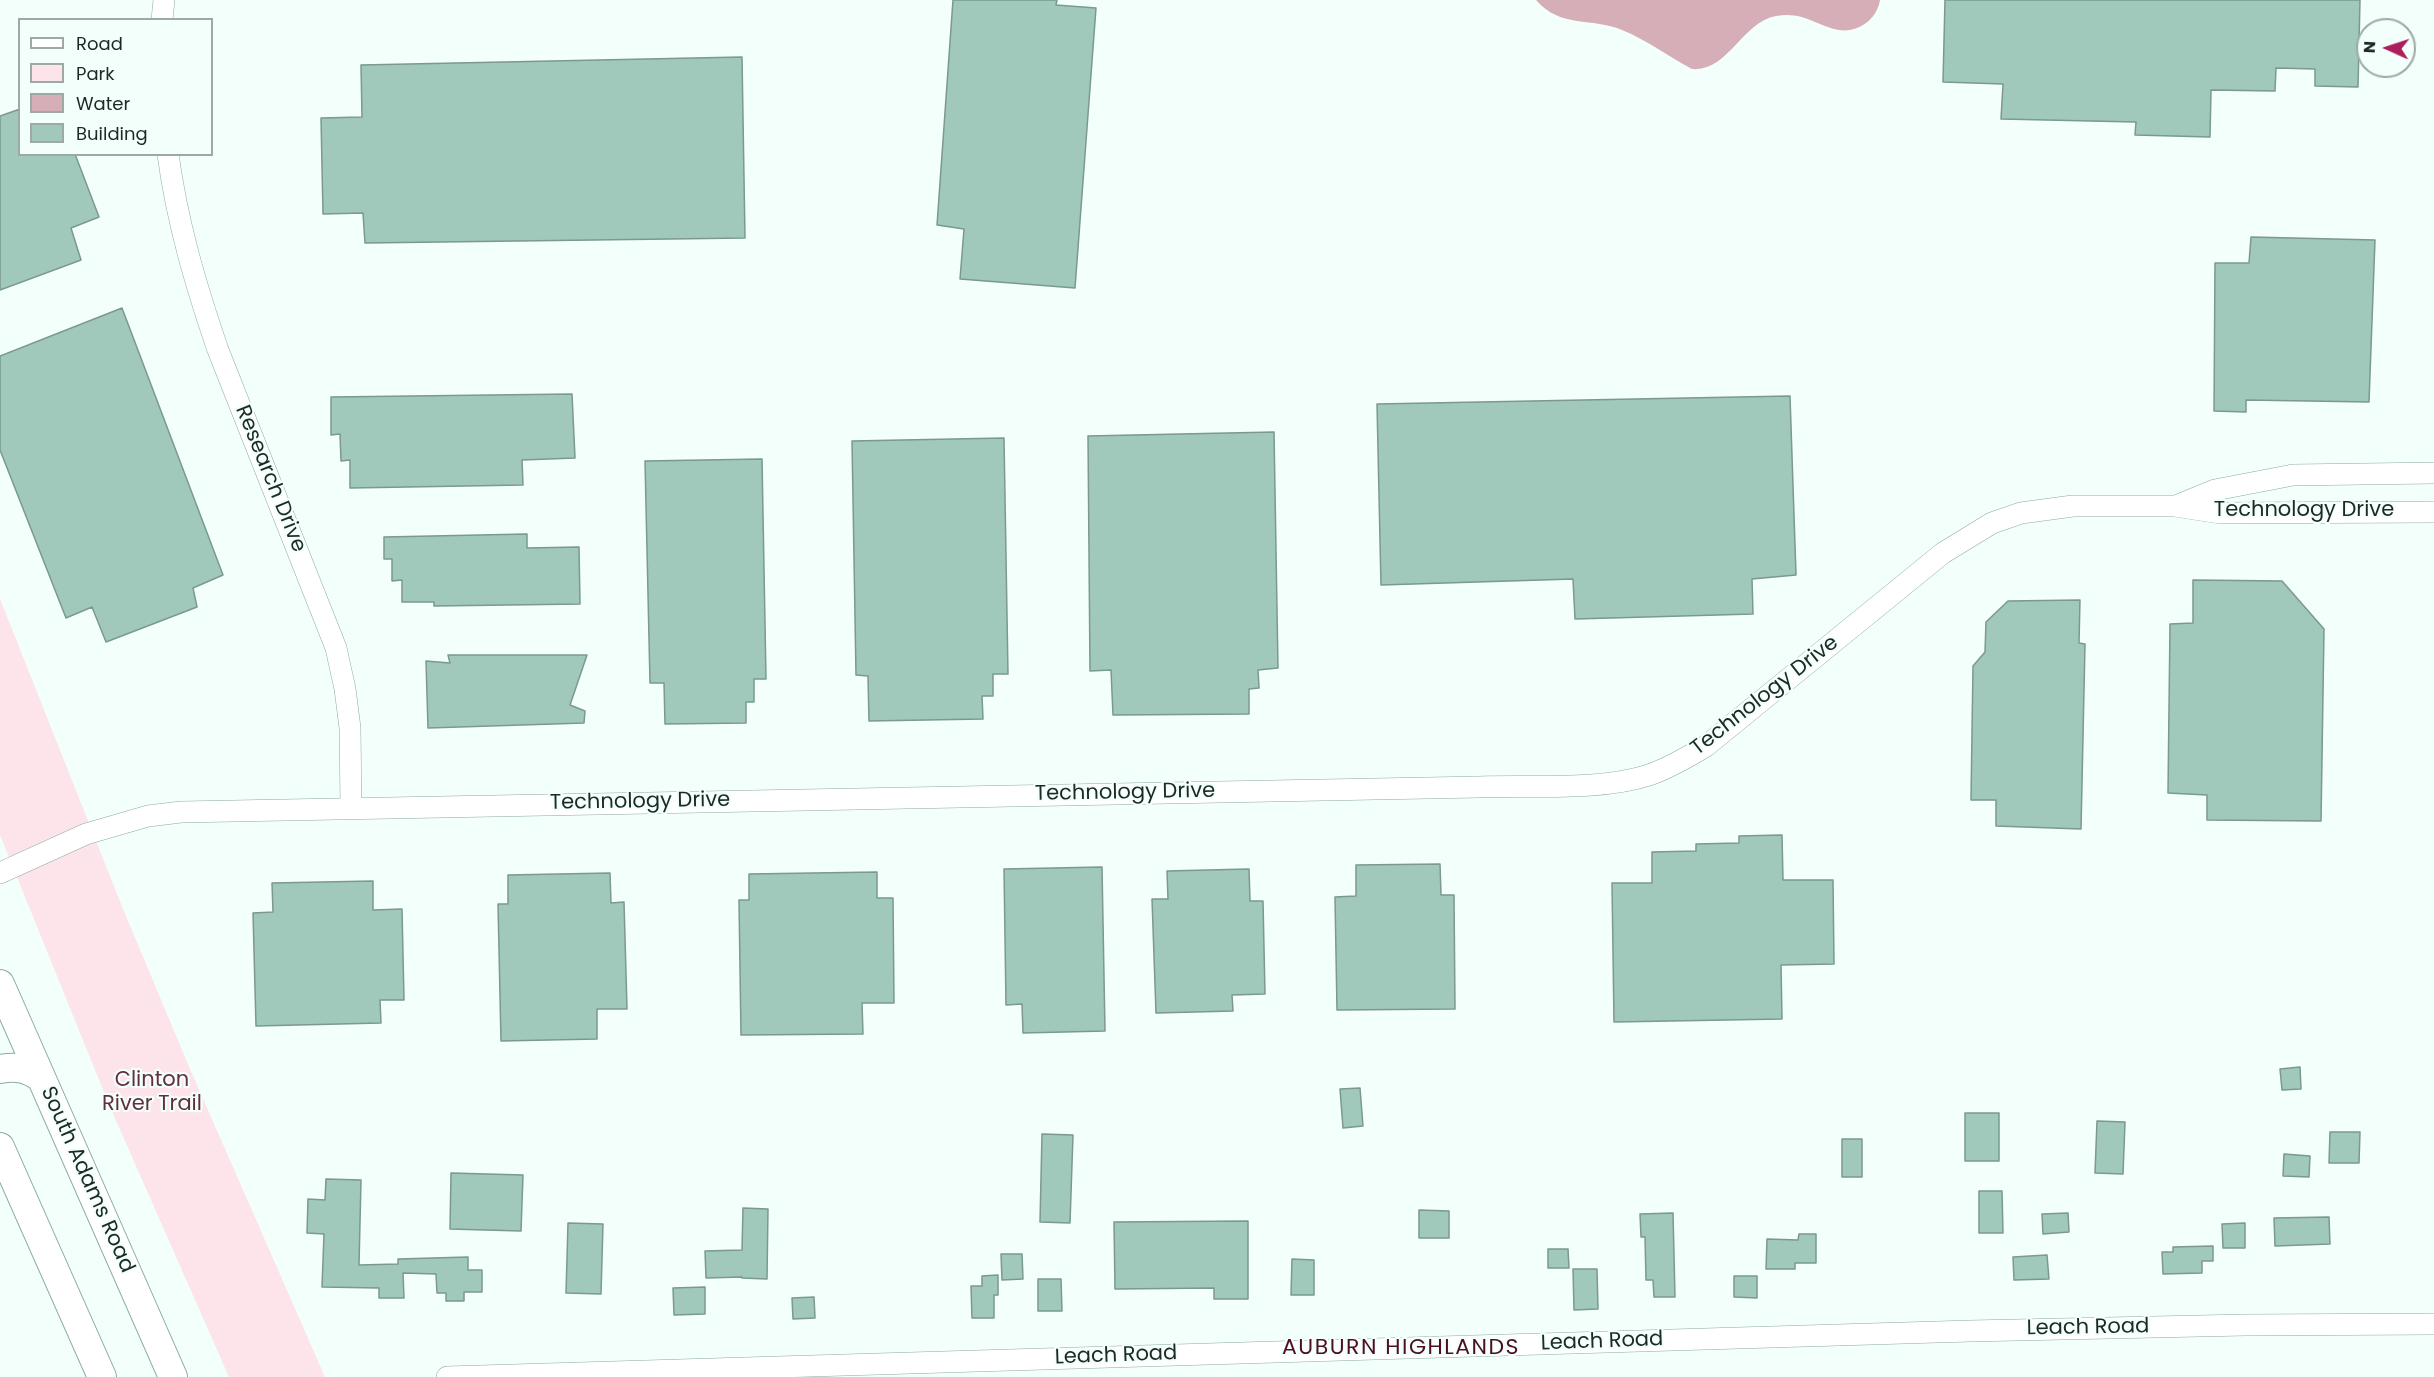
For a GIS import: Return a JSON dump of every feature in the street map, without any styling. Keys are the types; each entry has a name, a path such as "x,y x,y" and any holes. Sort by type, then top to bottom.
{"main road":[{"name":"South Adams Road","path":"0,984 173,1377"},
{"path":"0,1069 20,1067 41,1078"},
{"path":"0,1147 102,1377"}],"street":[{"path":"162,18 164,0"},
{"name":"Research Drive","path":"168,156 184,239 204,310 336,648 350,728 351,807"},
{"name":"Technology Drive","path":"2175,506 2215,490 2294,476 2434,473"},
{"name":"Technology Drive","path":"0,873 86,834 148,816 219,810 1479,787 1621,782 1649,775 1684,760 1706,746 1943,553 1992,523 2021,513 2049,508 2175,506 2220,513 2434,512"},
{"name":"Leach Road","path":"447,1377 943,1369 2025,1330 2302,1324 2434,1324"}],"green space":[{"name":"Clinton River Trail","path":"0,599 123,909 190,1069 325,1377 229,1377 110,1107 0,835"}],"water":[{"path":"1536,0 1880,0 1871,19 1853,29 1839,30 1802,17 1786,15 1764,20 1716,63 1705,68 1692,69 1622,30 1611,26 1566,19 1546,9"}],"building":[{"path":"953,0 1057,0 1056,5 1096,8 1075,288 960,279 964,229 937,225"},
{"path":"1945,0 2360,0 2360,18 2356,18 2358,87 2315,86 2315,69 2276,68 2275,91 2211,90 2210,137 2135,135 2136,122 2001,119 2003,84 1943,82"},
{"path":"742,57 745,238 365,243 363,213 323,214 321,118 362,117 361,65"},
{"path":"18,110 18,156 76,156 99,217 71,228 81,260 0,290 0,116"},
{"path":"2251,237 2375,240 2369,402 2246,400 2246,412 2214,411 2215,263 2249,263"},
{"path":"122,308 223,575 193,588 197,607 106,642 92,607 66,618 0,450 0,356"},
{"path":"572,394 575,458 522,460 523,485 350,488 350,460 341,461 340,434 331,435 331,397"},
{"path":"1790,396 1796,575 1752,579 1753,614 1575,619 1573,579 1381,585 1377,404"},
{"path":"1274,432 1278,668 1258,670 1259,688 1249,689 1249,714 1113,715 1111,670 1090,671 1088,436"},
{"path":"1004,438 1008,674 993,674 993,696 982,696 983,719 869,721 868,676 856,675 852,441"},
{"path":"762,459 766,679 754,679 754,702 746,702 746,723 665,724 664,683 650,683 645,461"},
{"path":"527,534 527,548 579,547 580,604 434,606 434,602 402,602 402,580 392,581 392,559 384,559 384,537"},
{"path":"2193,580 2282,581 2324,629 2321,821 2207,820 2207,795 2168,793 2170,624 2193,623"},
{"path":"2080,600 2079,643 2085,644 2081,829 1996,826 1996,800 1971,800 1973,666 1985,652 1986,622 2008,601"},
{"path":"448,655 587,655 570,705 585,711 584,723 428,728 426,661 450,663"},
{"path":"1782,835 1783,880 1833,880 1834,964 1781,965 1782,1019 1614,1022 1612,883 1652,883 1652,852 1696,851 1696,844 1739,843 1739,836"},
{"path":"1440,864 1441,895 1454,895 1455,1009 1337,1010 1335,897 1356,896 1356,865"},
{"path":"1102,867 1105,1031 1023,1033 1022,1004 1006,1005 1004,869"},
{"path":"1249,869 1250,901 1263,901 1265,994 1232,995 1233,1011 1156,1013 1152,899 1168,899 1167,871"},
{"path":"877,872 877,898 893,898 894,1003 862,1003 863,1034 741,1035 739,900 749,900 749,874"},
{"path":"610,873 611,903 624,902 627,1009 597,1009 597,1039 501,1041 498,904 508,904 508,875"},
{"path":"373,881 373,910 402,909 404,1000 380,1000 381,1023 256,1026 253,913 273,912 272,883"},
{"path":"2300,1067 2301,1089 2282,1090 2280,1069"},
{"path":"1360,1088 1363,1126 1343,1128 1340,1089"},
{"path":"1965,1113 1999,1113 1999,1161 1965,1161"},
{"path":"2097,1121 2125,1122 2123,1174 2095,1173"},
{"path":"2330,1132 2360,1132 2359,1163 2329,1163"},
{"path":"1042,1134 1073,1135 1070,1223 1040,1222"},
{"path":"1842,1139 1862,1139 1862,1177 1842,1177"},
{"path":"2284,1154 2310,1156 2309,1177 2283,1176"},
{"path":"451,1173 523,1175 521,1231 450,1229"},
{"path":"326,1179 361,1180 359,1265 398,1264 398,1259 468,1257 468,1270 482,1270 482,1292 464,1292 464,1301 446,1301 446,1293 437,1293 436,1274 403,1273 404,1298 379,1298 379,1288 322,1287 324,1234 307,1233 308,1199 325,1200"},
{"path":"1979,1191 2002,1191 2003,1233 1979,1233"},
{"path":"743,1208 768,1209 767,1279 706,1278 705,1251 742,1250"},
{"path":"1419,1210 1449,1211 1449,1238 1419,1238"},
{"path":"1673,1213 1675,1297 1654,1297 1653,1280 1646,1280 1645,1237 1641,1237 1640,1214"},
{"path":"2068,1213 2069,1232 2043,1234 2042,1214"},
{"path":"2329,1217 2330,1244 2275,1246 2274,1218"},
{"path":"1248,1221 1248,1299 1214,1299 1214,1288 1115,1289 1114,1222"},
{"path":"568,1223 603,1224 601,1294 566,1293"},
{"path":"2245,1223 2245,1248 2223,1248 2222,1224"},
{"path":"1799,1234 1816,1234 1816,1263 1795,1263 1795,1269 1766,1269 1767,1239 1798,1240"},
{"path":"2213,1246 2213,1261 2202,1261 2202,1273 2163,1274 2162,1252 2173,1252 2173,1247"},
{"path":"1548,1249 1568,1249 1569,1268 1548,1268"},
{"path":"1001,1254 1022,1254 1023,1279 1002,1280"},
{"path":"2047,1255 2049,1279 2014,1280 2013,1257"},
{"path":"1292,1259 1314,1260 1314,1295 1291,1295"},
{"path":"1573,1269 1597,1269 1598,1309 1574,1310"},
{"path":"998,1275 998,1295 994,1295 994,1318 972,1318 971,1286 982,1286 982,1276"},
{"path":"1734,1276 1757,1276 1757,1298 1734,1297"},
{"path":"1038,1279 1061,1279 1062,1311 1038,1311"},
{"path":"705,1287 705,1314 674,1315 673,1288"},
{"path":"814,1297 815,1318 793,1319 792,1298"}],"district":[{"name":"AUBURN HIGHLANDS","path":"1401,1348"}]}
